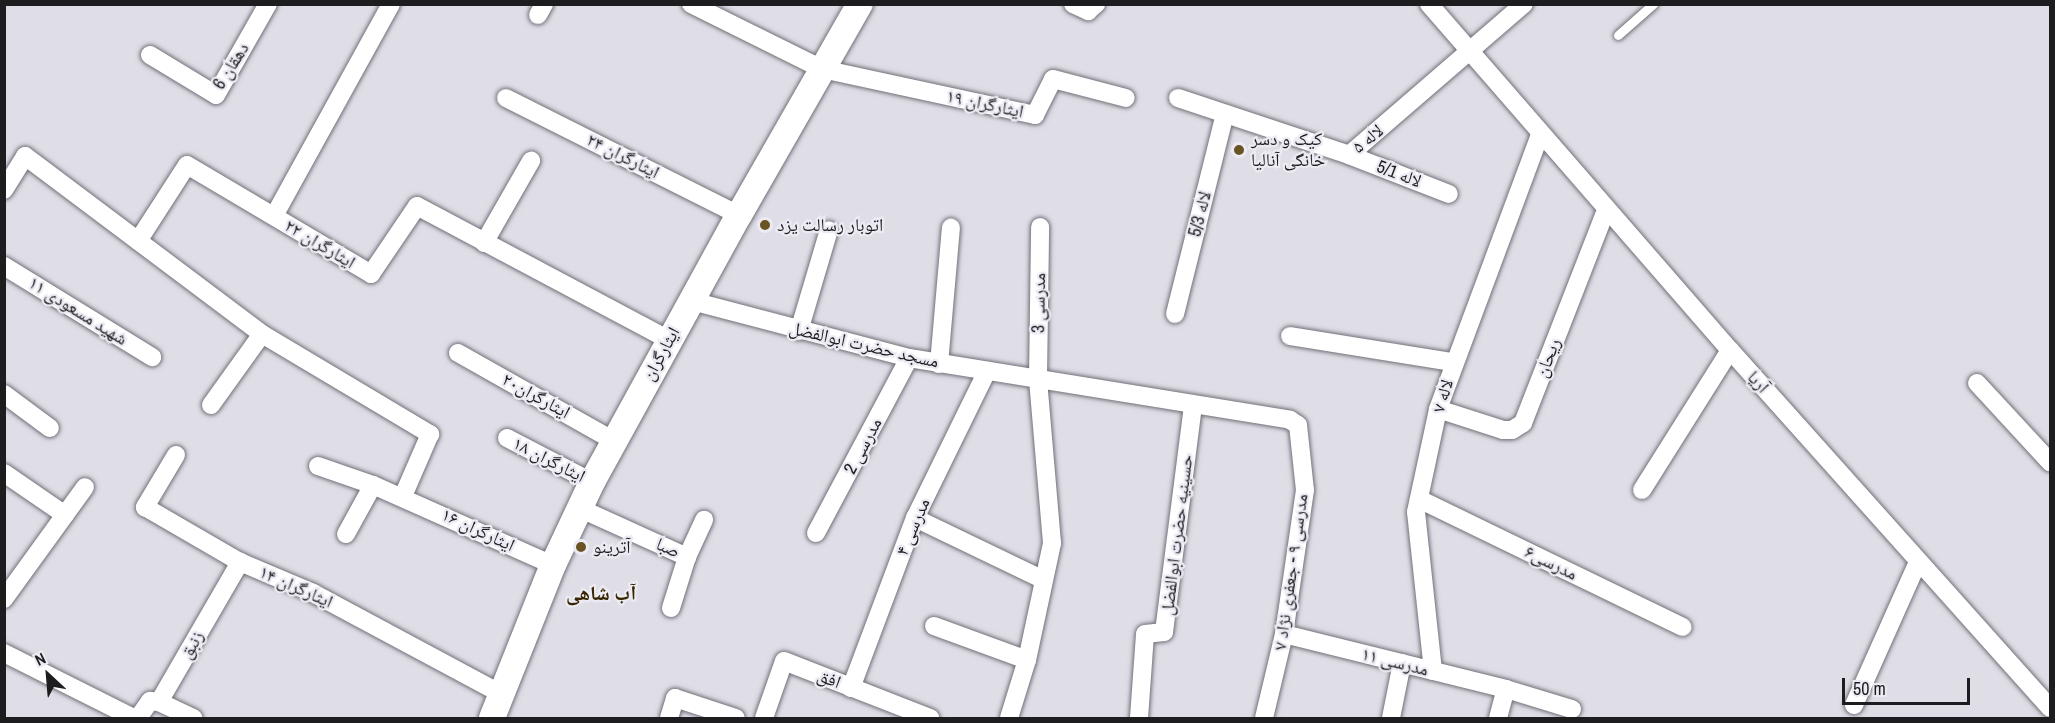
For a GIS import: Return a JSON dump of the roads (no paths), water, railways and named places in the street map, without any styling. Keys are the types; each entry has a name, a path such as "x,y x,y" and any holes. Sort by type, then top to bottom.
{"main road":[{"name":"ایثارگران","path":"492,718 553,565 592,482 739,214 860,4"}],"street":[{"name":"دهقان 6","path":"150,55 216,95 268,4"},
{"path":"274,216 391,4"},
{"path":"691,4 822,69"},
{"path":"1073,4 1088,11 1096,4"},
{"name":"آریا","path":"1429,4 1606,210 2050,708"},
{"name":"لاله ۵","path":"1178,98 1349,155 1470,54 1524,4"},
{"name":"ایثارگران ۱‍۹","path":"822,69 1035,115 1053,80 1126,98"},
{"name":"ایثارگران ۲۴","path":"506,98 739,214"},
{"name":"لاله 5/3","path":"1175,314 1225,114"},
{"name":"لاله ۷","path":"1433,671 1416,512 1438,409 1540,134"},
{"name":"لاله 5/1","path":"1349,155 1449,194"},
{"path":"5,186 25,156 262,334 430,434 403,496"},
{"path":"484,243 531,161"},
{"name":"ایثارگران ۲۲","path":"138,242 187,165 371,274 417,206 669,340"},
{"name":"ریحان","path":"1438,409 1503,430 1512,430 1523,423 1606,210"},
{"name":"مدرسی 3","path":"1038,379 1040,227"},
{"path":"939,364 951,228"},
{"path":"799,331 830,230"},
{"name":"شهید مسعودی ۱۱","path":"4,266 152,357"},
{"name":"مسجد حضرت ابوالفضل","path":"692,301 799,331 909,358 1290,420 1298,424"},
{"path":"211,405 262,334"},
{"path":"1290,336 1454,362"},
{"path":"1642,490 1730,350"},
{"name":"۲۰ایثارگران","path":"458,352 614,441"},
{"name":"مدرسی 2","path":"816,533 909,358"},
{"name":"مدرسی ۴","path":"851,688 915,518 987,371"},
{"path":"1010,718 1027,660 1052,543 1038,379"},
{"path":"1977,383 2050,462"},
{"path":"4,394 50,428"},
{"name":"حسینیه حضرت ابوالفضل","path":"1139,718 1145,634 1164,633 1193,405"},
{"name":"مدرسی ۹ - جعفری نژاد ۷","path":"1264,718 1284,634 1305,490 1298,424"},
{"name":"ایثارگران ۱۸","path":"507,438 592,482"},
{"name":"ایثارگران ۱۴","path":"176,455 145,507 240,562 313,593 501,694"},
{"name":"ایثارگران ۱۶","path":"318,466 403,496 553,565"},
{"path":"4,473 65,515"},
{"path":"346,534 373,485"},
{"path":"4,599 85,487"},
{"name":"مدرسی۶","path":"1419,499 1683,627"},
{"name":"صبا","path":"579,508 687,557 704,520"},
{"path":"915,518 1044,580"},
{"path":"671,608 687,557"},
{"name":"زنبق","path":"136,718 150,701 159,702 240,562"},
{"path":"1854,705 1918,562"},
{"path":"934,626 1027,660"},
{"name":"مدرسی ۱۱","path":"1284,634 1506,689 1572,709"},
{"path":"4,653 136,718"},
{"name":"افق","path":"764,718 784,661 930,718"},
{"path":"1391,718 1402,663"},
{"path":"1498,718 1506,689"},
{"path":"669,718 675,698 736,718"},
{"path":"159,702 193,718"}],"lane":[{"path":"1618,35 1653,4"}],"place":[{"name":"کیک و دسر خانگی آنالیا","path":"1239,150"},
{"name":"اتوبار رسالت یزد","path":"765,225"},
{"name":"آترینو","path":"581,547"}],"district":[{"name":"آب شاهی","path":"601,592"}]}
